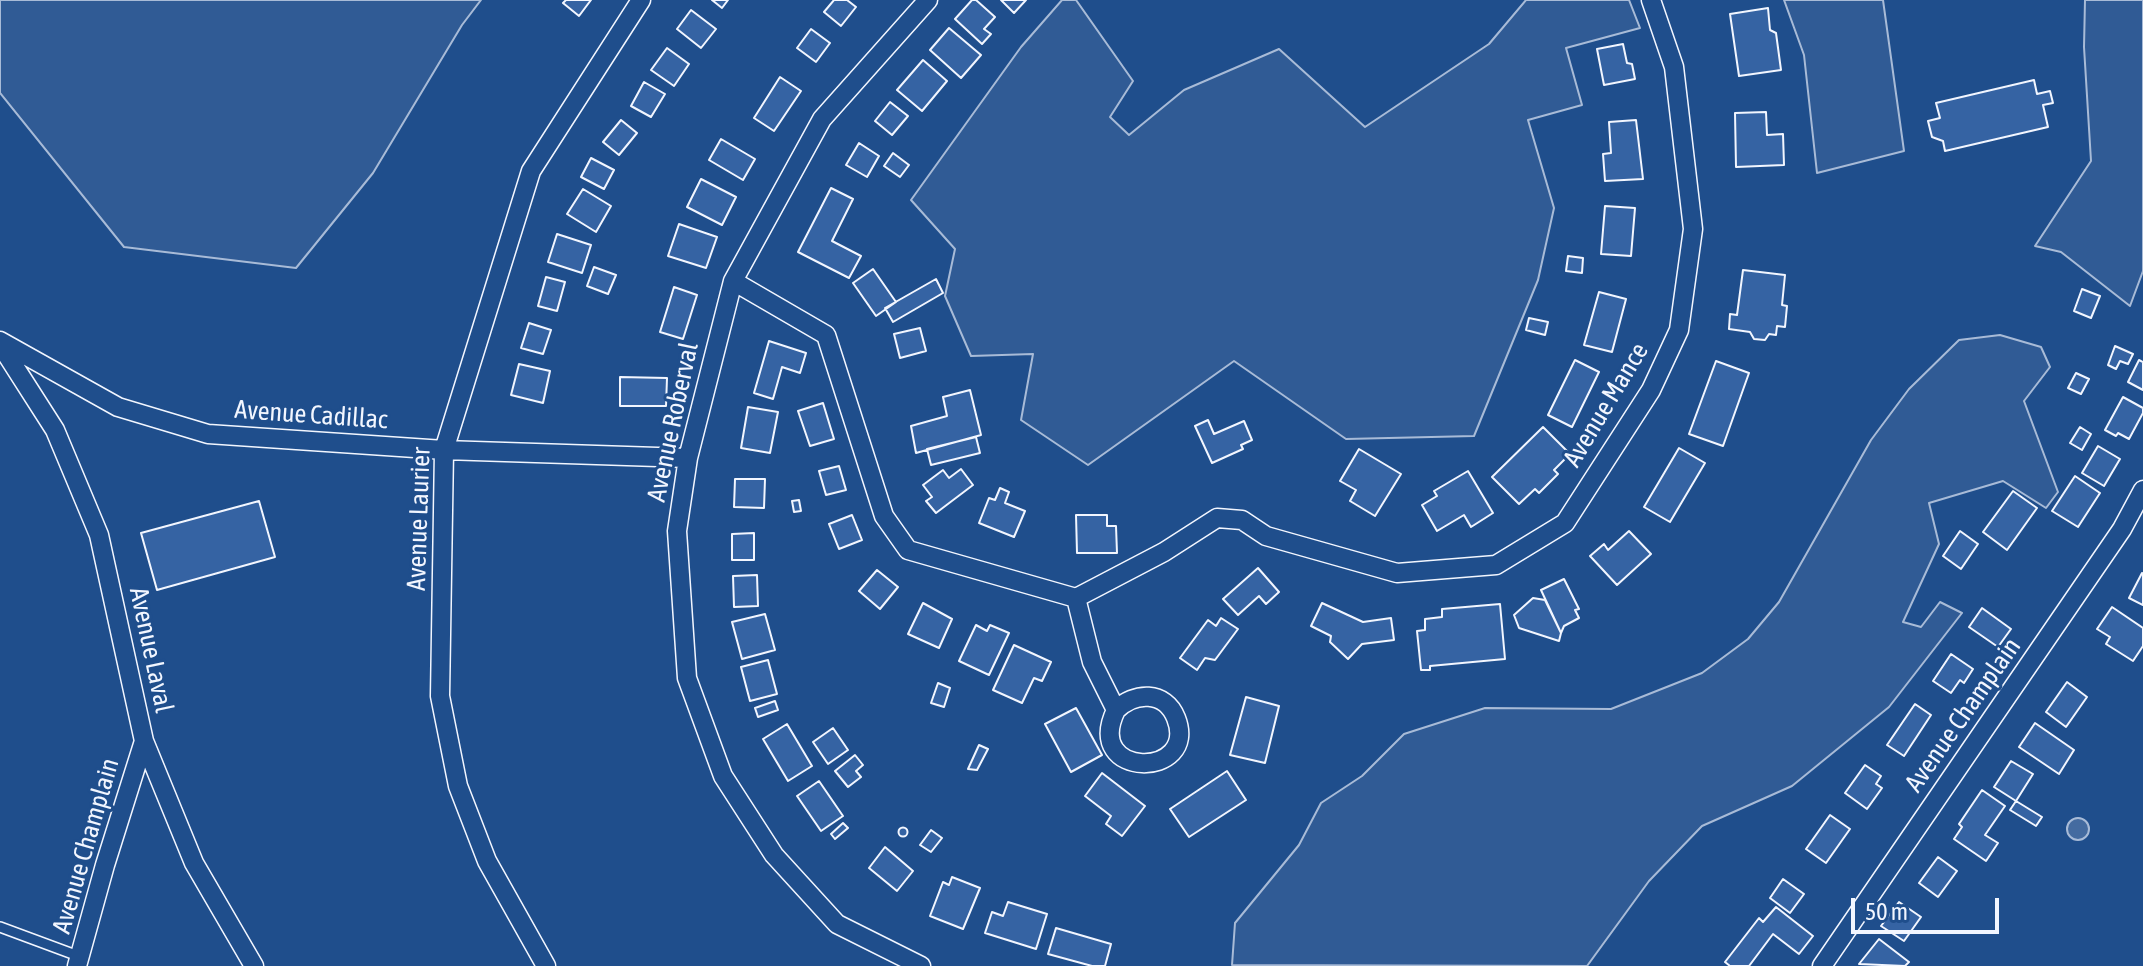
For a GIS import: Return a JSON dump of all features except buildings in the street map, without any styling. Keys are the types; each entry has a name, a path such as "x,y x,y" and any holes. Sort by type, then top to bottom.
{"street":[{"name":"Avenue Laurier","path":"546,966 487,861 458,786 440,696 444,450 531,171 641,0"},
{"name":"Avenue Roberval","path":"921,966 837,924 774,855 723,776 687,678 677,531 688,458 733,281 822,119 928,0"},
{"name":"Avenue Mance","path":"1076,598 1164,552 1217,518 1242,520 1266,536 1397,573 1496,565 1565,523 1651,390 1679,330 1693,229 1674,67 1651,0"},
{"path":"733,281 826,335 884,516 908,550 1076,598 1092,662 1116,710"},
{"name":"Avenue Cadillac","path":"0,343 118,407 208,434 444,450 688,458"},
{"name":"Avenue Laval","path":"0,343 55,430 99,535 144,741 194,863 254,966"},
{"name":"Avenue Champlain","path":"1822,966 2122,529 2143,490"},
{"name":"Avenue Champlain","path":"79,961 144,741"}],"lane":[{"path":"0,927 79,961"}],"shaded area":[{"path":"0,0 481,0 462,25 373,173 296,268 124,247 0,93"},
{"path":"1062,0 1076,0 1133,81 1110,117 1129,135 1184,90 1279,49 1365,127 1489,44 1526,0 1629,0 1640,28 1566,48 1582,105 1528,120 1554,208 1538,280 1474,436 1346,439 1234,361 1088,465 1021,420 1033,354 971,356 945,296 955,249 911,200 1021,47"},
{"path":"1784,0 1883,0 1904,151 1817,173 1804,55"},
{"path":"2085,0 2143,0 2143,271 2130,306 2061,252 2035,246 2091,161 2084,47"},
{"path":"2000,335 2041,347 2050,367 2024,401 2058,492 2046,508 2003,481 1929,503 1939,544 1903,622 1921,627 1940,602 1962,613 1889,707 1792,786 1702,826 1649,881 1587,966 1232,965 1235,923 1299,845 1321,803 1362,776 1404,734 1485,708 1611,709 1702,673 1748,639 1779,602 1871,440 1909,389 1959,340"},
{"path":"2078,818 2086,821 2089,829 2086,837 2078,840 2070,837 2067,829 2070,821"}]}
